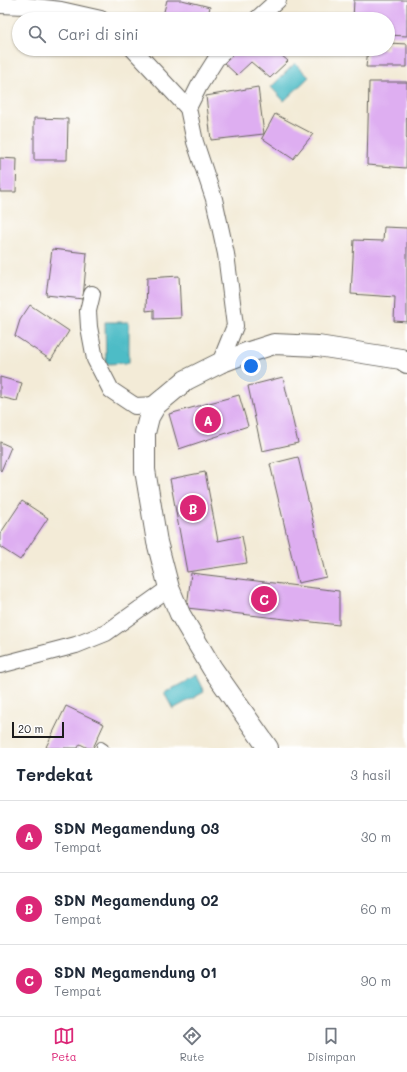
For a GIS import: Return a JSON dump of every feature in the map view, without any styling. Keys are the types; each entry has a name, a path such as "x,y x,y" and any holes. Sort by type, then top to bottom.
{"street":[{"path":"265,12 278,0"},
{"path":"0,5 26,6 70,12"},
{"path":"140,56 188,108 195,142 214,199 226,254 235,326 220,363"},
{"path":"188,108 199,86 219,56"},
{"path":"92,294 88,311 89,327 95,359 111,390 135,406 156,405"},
{"path":"268,748 212,668 180,614 169,588 157,542 146,470 145,433 149,417 156,405 186,380 220,363 274,344 318,346 401,359 407,362"},
{"path":"0,665 76,644 106,633 169,588"}],"water":[{"path":"295,63 309,77 284,101 271,87"},
{"path":"105,322 129,322 129,363 106,364"},
{"path":"196,676 204,692 173,709 164,693"}],"building":[{"path":"167,0 182,0 210,7 209,12 164,12"},
{"path":"354,0 407,0 407,36 395,35 395,12 353,12"},
{"path":"395,43 407,44 407,67 366,67 367,56 395,56"},
{"path":"229,56 282,56 288,61 270,78 251,62 237,75 223,62"},
{"path":"369,82 407,82 406,168 367,165"},
{"path":"258,87 264,134 211,140 206,96"},
{"path":"275,114 313,134 293,159 262,138"},
{"path":"34,118 68,119 67,160 34,160"},
{"path":"0,158 17,159 16,192 0,192"},
{"path":"384,227 407,228 407,322 394,321 395,297 351,294 354,240 383,241"},
{"path":"52,249 87,253 83,299 46,295"},
{"path":"179,276 181,318 154,319 154,310 146,311 147,278"},
{"path":"30,305 69,331 51,360 15,336 20,320"},
{"path":"0,377 22,383 17,401 0,397"},
{"path":"283,377 298,443 262,451 248,386"},
{"path":"239,395 248,426 179,449 169,414"},
{"path":"0,442 11,447 1,471 0,470"},
{"path":"298,457 326,577 298,583 270,464"},
{"path":"205,472 218,541 242,536 247,563 187,572 170,479"},
{"path":"22,501 48,518 20,560 0,547 0,534"},
{"path":"191,573 339,591 339,625 187,608"},
{"path":"66,706 104,724 93,748 88,748 80,744 78,748 46,747"}],"place":[{"name":"SDN Megamendung 03","path":"208,420"},
{"name":"SDN Megamendung 02","path":"193,508"},
{"name":"SDN Megamendung 01","path":"264,599"}]}
